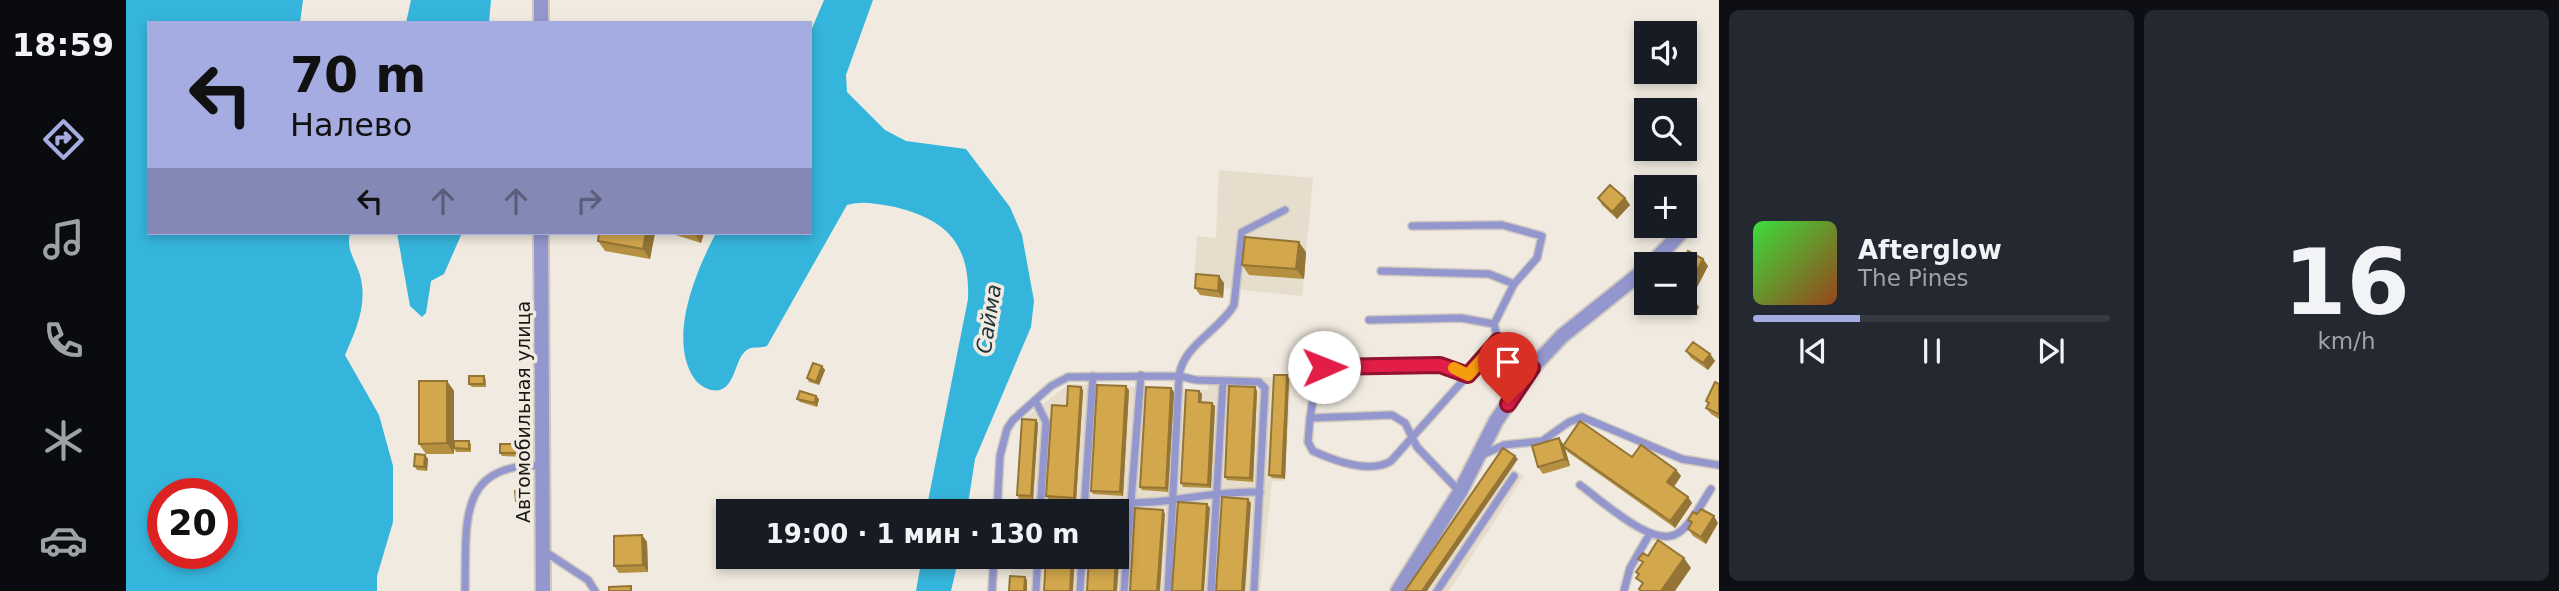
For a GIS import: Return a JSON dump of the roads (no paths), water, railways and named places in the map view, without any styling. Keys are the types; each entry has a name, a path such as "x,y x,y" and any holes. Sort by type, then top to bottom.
{"street":[{"path":"541,0 541,21"},
{"name":"Автомобильная улица","path":"541,235 543,591"},
{"path":"1662,252 1675,238"},
{"path":"1398,591 1460,492 1496,421 1532,368 1562,337 1634,279"}],"lane":[{"path":"1168,591 1179,376 1184,358 1234,306 1242,232 1285,210"},
{"path":"1412,226 1502,225 1542,236 1537,258 1514,285 1494,324 1498,341 1532,368"},
{"path":"1381,271 1489,274 1514,285"},
{"path":"1369,320 1461,318 1494,324"},
{"path":"1468,375 1440,365 1318,369 1308,442 1313,451 1361,466 1385,465 1412,437 1468,375 1498,341"},
{"path":"1124,591 1141,375"},
{"path":"998,499 1000,456 1007,429 1059,380 1141,375 1179,376 1223,382 1259,382 1265,388 1254,591"},
{"path":"1084,499 1093,376"},
{"path":"1211,591 1223,382"},
{"path":"1035,400 1046,422 1041,499"},
{"path":"1310,418 1392,415 1405,423 1412,437 1460,492"},
{"path":"1479,457 1504,445 1542,441 1569,422 1590,418 1682,459 1719,465"},
{"path":"465,591 471,499 495,473 513,466 542,466"},
{"path":"1437,591 1514,476"},
{"path":"1580,485 1649,535 1676,535 1711,489"},
{"path":"1131,503 1231,491 1260,492"},
{"path":"1624,591 1630,568 1649,535"},
{"path":"543,550 588,580 595,591"},
{"path":"992,591 993,569"},
{"path":"1036,591 1037,569"},
{"path":"1080,591 1081,569"}],"water":[{"path":"126,0 303,0 300,21 147,21 147,235 350,235 350,250 360,275 363,296 357,326 345,355 379,415 393,466 393,522 377,576 377,591 126,591"},
{"path":"411,0 491,0 489,21 406,21"},
{"name":"Сайма","path":"824,0 873,0 846,75 847,92 885,130 906,141 966,149 1010,207 1022,235 1034,301 1031,327 975,459 969,499 928,499 968,299 965,264 960,250 942,228 913,212 865,203 847,205 767,346 746,351 730,382 720,390 710,390 696,381 687,365 684,327 693,286 715,235 812,235 812,28"},
{"path":"397,235 461,235 444,274 431,281 426,313 422,317 410,306"},
{"path":"920,569 956,569 951,591 916,591"}]}
